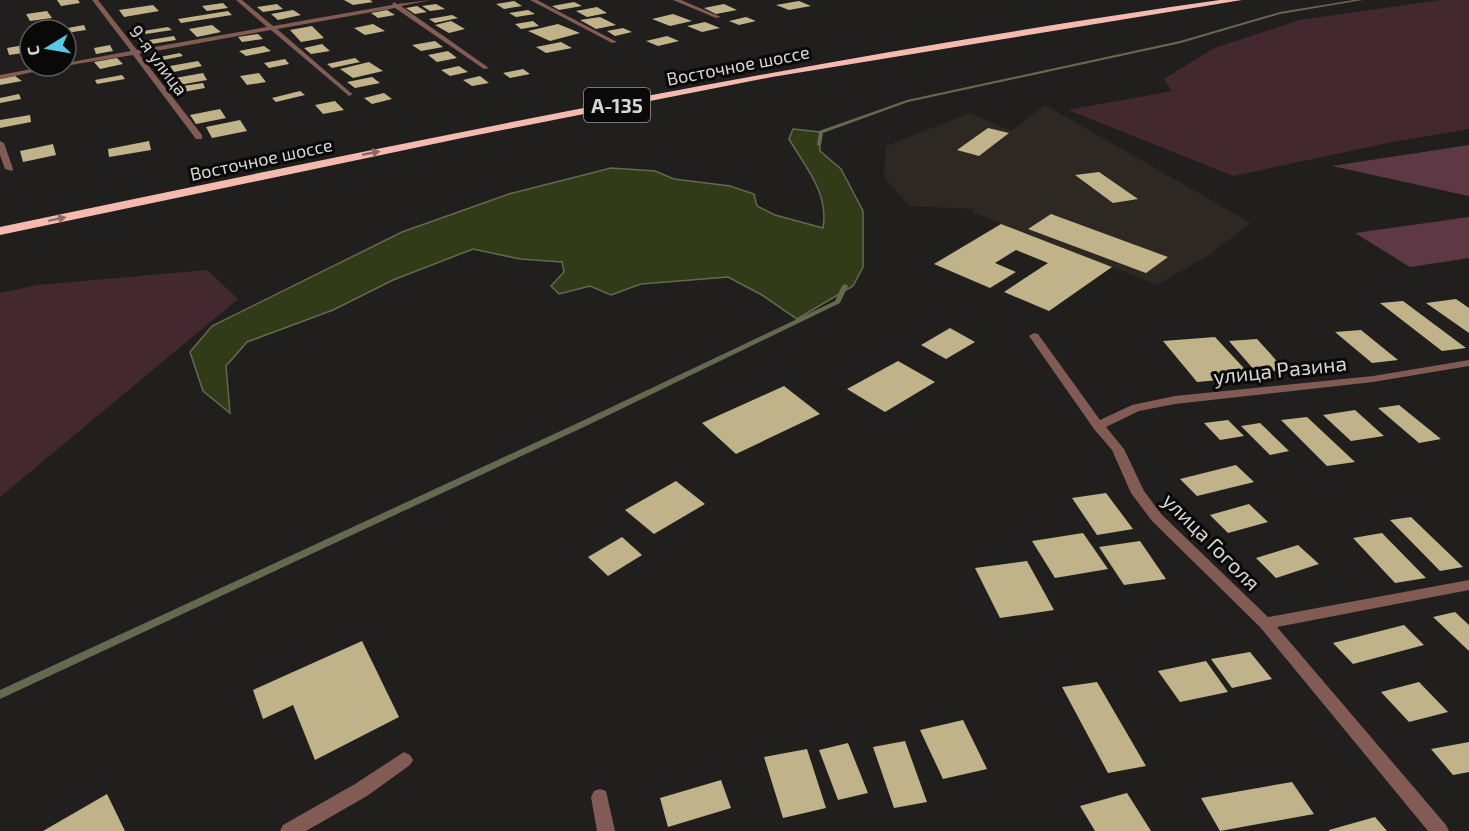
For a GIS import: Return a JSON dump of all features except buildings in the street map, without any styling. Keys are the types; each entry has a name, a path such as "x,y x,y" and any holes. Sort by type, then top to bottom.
{"highway":[{"name":"Восточное шоссе","path":"0,219 541,109 844,54 1188,0"},
{"name":"Восточное шоссе","path":"0,231 310,165 865,58 1238,0"}],"street":[{"name":"9-я улица","path":"95,0 199,137"},
{"path":"239,0 349,94"},
{"path":"388,0 486,68"},
{"path":"78,63 428,0"},
{"path":"533,0 614,42"},
{"path":"676,0 718,17"},
{"path":"0,77 18,74"},
{"path":"0,143 9,169"},
{"name":"улица Гоголя","path":"1034,336 1098,426 1118,449 1138,493 1157,518 1265,623 1440,831"},
{"name":"улица Разина","path":"1098,426 1136,408 1175,400 1373,379 1469,363"},
{"path":"1265,623 1469,585"},
{"path":"289,831 361,789 404,759"},
{"path":"600,797 606,831"}],"shaded area":[{"path":"1441,0 1469,0 1469,129 1397,141 1233,176 1068,110 1172,91 1164,79 1214,48 1300,20"},
{"path":"1045,105 1251,223 1209,255 1157,285 972,212 976,209 909,206 884,177 886,146 970,113 1011,131"},
{"path":"793,129 820,132 820,151 841,169 863,211 863,267 853,286 797,319 762,295 728,277 641,284 611,295 590,286 559,294 551,286 564,272 562,262 520,259 473,249 393,280 333,310 247,342 226,366 230,413 203,391 190,352 212,326 402,232 509,194 611,168 655,171 674,179 730,186 754,194 757,206 775,215 823,228 823,203 815,181 789,139"},
{"path":"1469,145 1469,196 1332,166"},
{"path":"1469,217 1469,258 1410,267 1355,233"},
{"path":"207,270 238,299 0,497 0,293 38,285"}],"waterway":[{"path":"819,145 821,132 907,101 1181,42 1280,13 1361,0"},
{"path":"0,695 583,424 838,302 845,286"}]}
